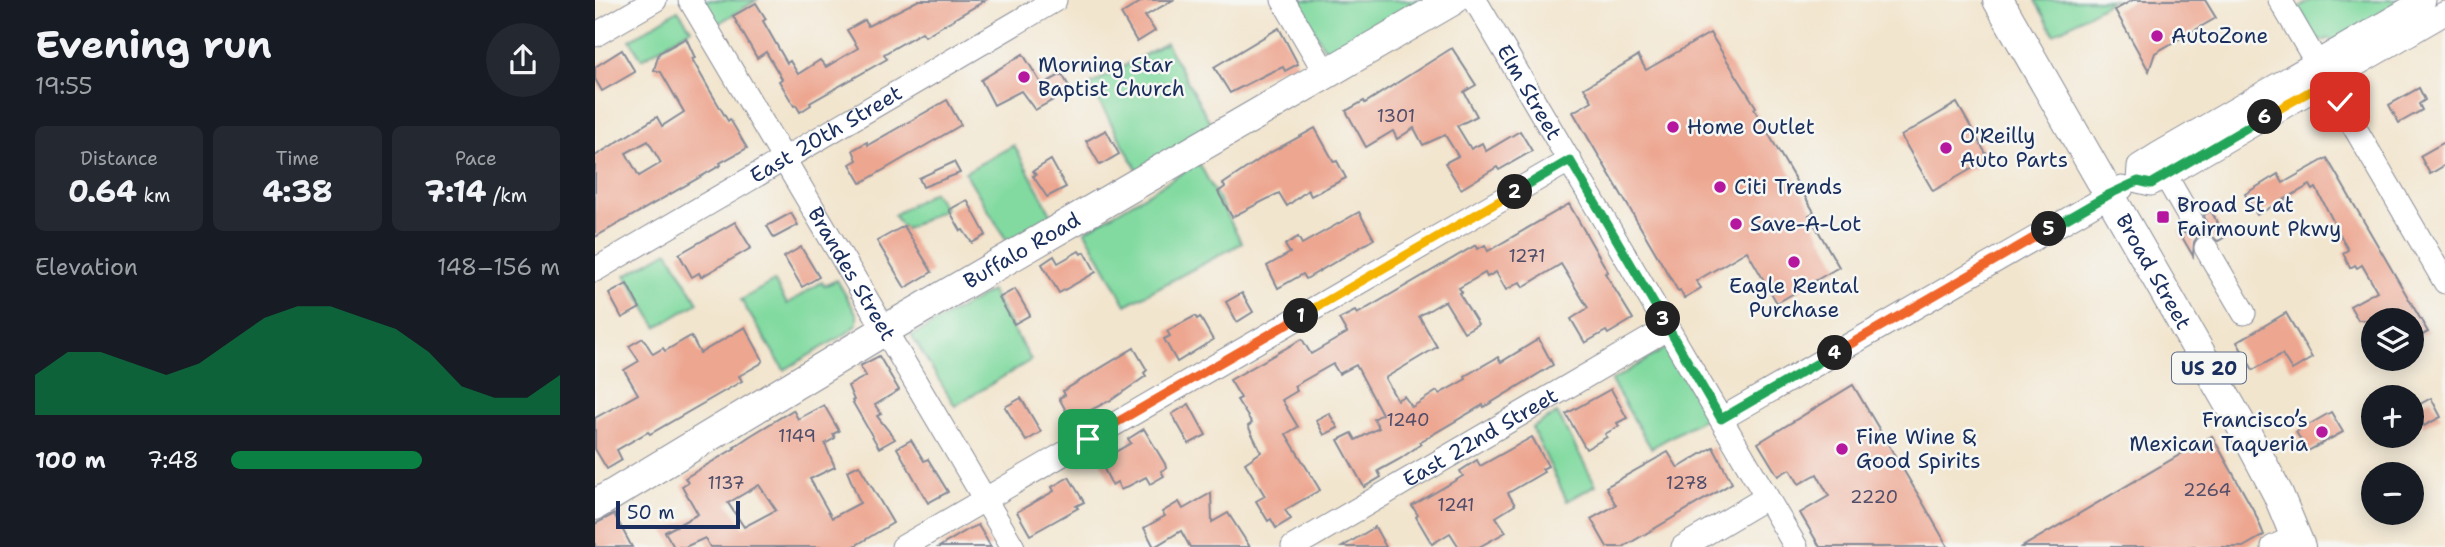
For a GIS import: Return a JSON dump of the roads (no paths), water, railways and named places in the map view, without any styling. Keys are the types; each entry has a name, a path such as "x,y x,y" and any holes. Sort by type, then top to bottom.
{"main road":[{"name":"Buffalo Road","path":"595,505 885,330 1453,0"},
{"name":"Broad Street","path":"1998,0 2265,467 2290,543"}],"street":[{"path":"595,36 655,0"},
{"name":"Brandes Street","path":"690,0 1013,547"},
{"name":"East 20th Street","path":"595,270 1055,0"},
{"path":"1283,0 1326,74"},
{"name":"Elm Street","path":"1475,0 1797,547"},
{"path":"2280,0 2445,282"},
{"path":"1721,419 2110,194 2138,181 2151,184 2322,72 2424,0"},
{"path":"2138,181 2139,166 2322,72 2445,13"},
{"path":"903,547 1570,160"},
{"path":"2165,175 2192,222"},
{"path":"2206,248 2243,313"},
{"name":"East 22nd Street","path":"1293,547 1668,328"},
{"path":"1683,547 1767,497"}],"place":[{"name":"AutoZone","path":"2157,36"},
{"name":"Morning Star Baptist Church","path":"1024,77"},
{"name":"Home Outlet","path":"1673,127"},
{"name":"O'Reilly Auto Parts","path":"1946,148"},
{"name":"Citi Trends","path":"1720,187"},
{"name":"Broad St at Fairmount Pkwy","path":"2163,217"},
{"name":"Save-A-Lot","path":"1736,224"},
{"name":"Eagle Rental Purchase","path":"1794,262"},
{"name":"Francisco’s Mexican Taqueria","path":"2322,432"},
{"name":"Fine Wine & Good Spirits","path":"1842,449"}]}
